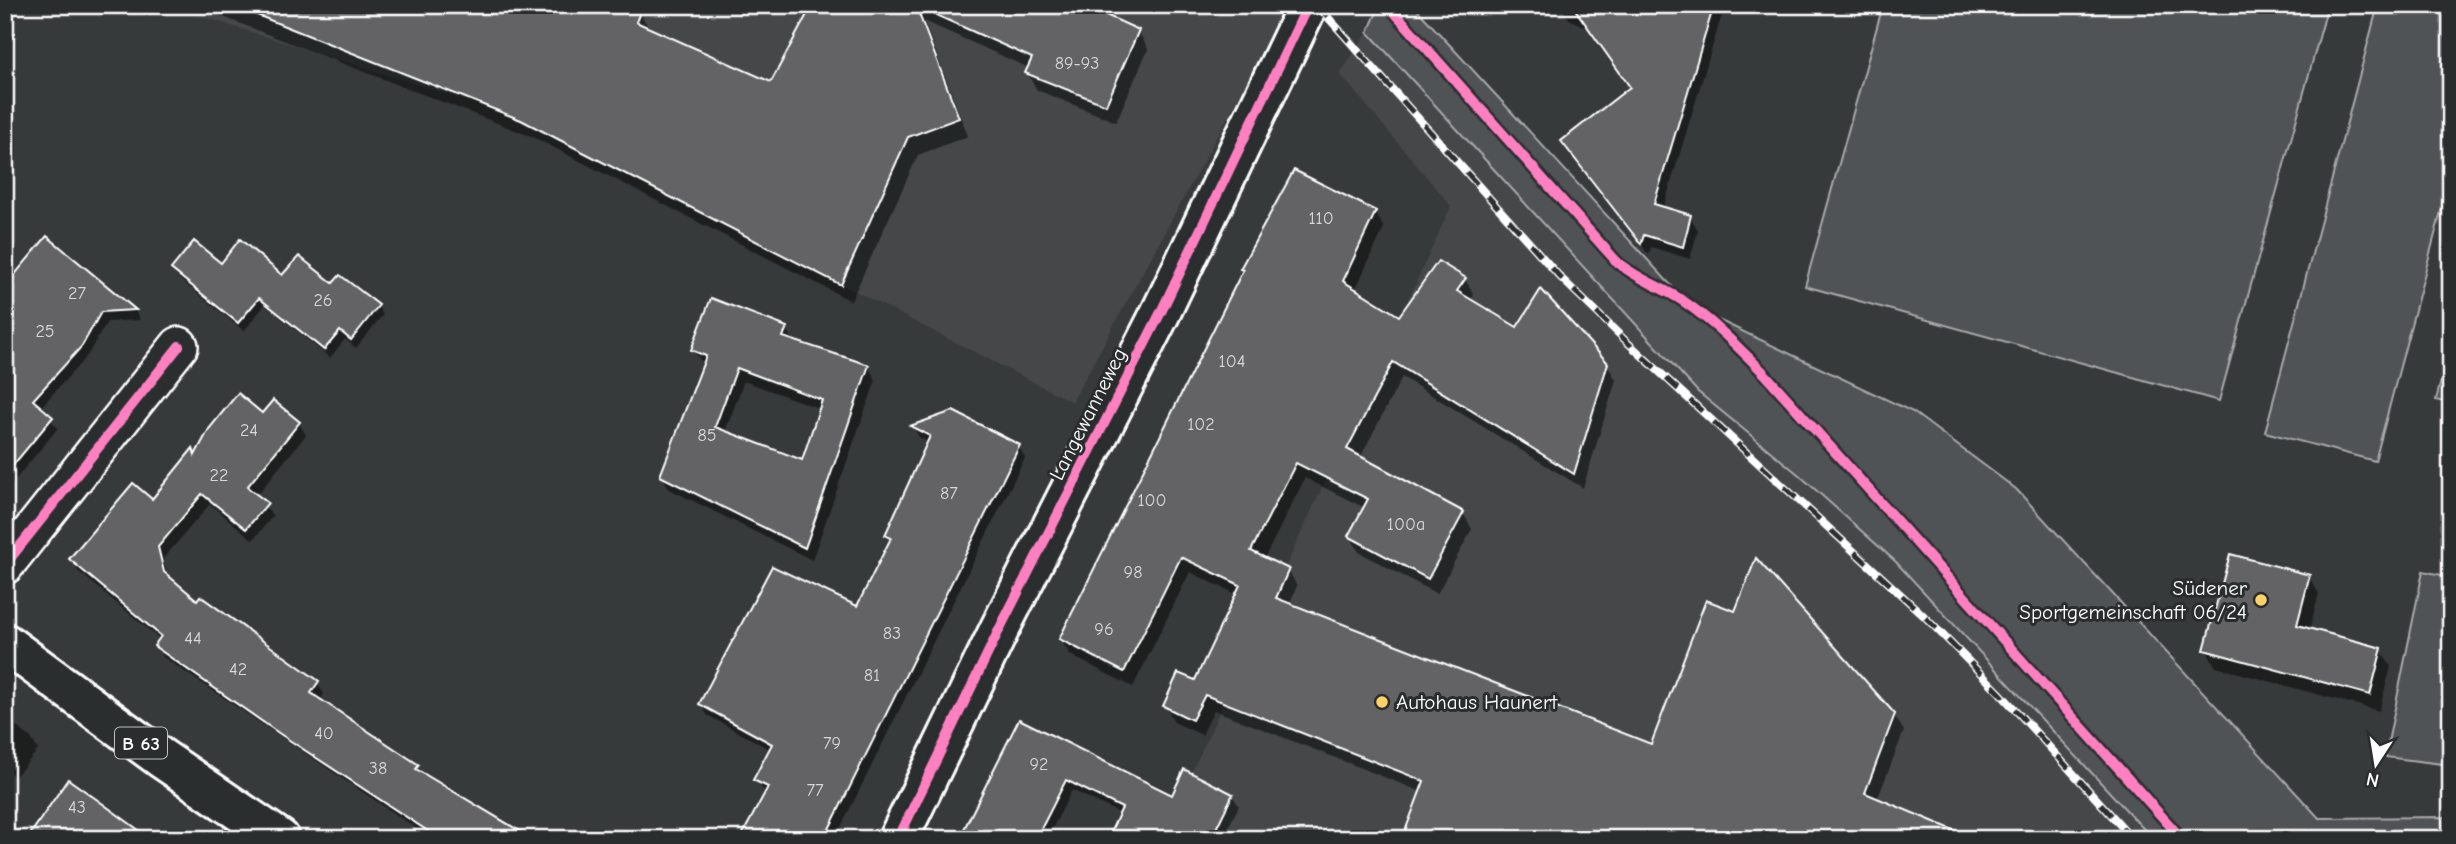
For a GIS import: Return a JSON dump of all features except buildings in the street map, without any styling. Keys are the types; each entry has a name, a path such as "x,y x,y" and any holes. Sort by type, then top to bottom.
{"street":[{"name":"Langewanneweg","path":"898,839 1000,628 1161,312 1308,5"},
{"path":"5,565 179,346"},
{"name":"B 63","path":"5,643 161,758 280,839"}],"shaded area":[{"path":"166,5 1289,5 1072,402 506,113"},
{"path":"1380,5 1413,5 1691,307 1913,412 2016,489 2319,818 2451,817 2451,839 2153,839 1895,561 1798,474 1698,392 1368,32"},
{"path":"1883,5 2328,5 2219,401 1805,286"},
{"path":"2378,5 2451,5 2451,174 2375,461 2265,432"},
{"path":"1368,32 1698,392 1798,474 1895,561 2153,839 1161,839 1451,206 1340,74"},
{"path":"2451,342 2451,404 2436,400"},
{"path":"2423,571 2451,577 2451,765 2385,757"}],"railway":[{"path":"1317,5 1560,277 1923,615 2000,693 2133,839"}],"cycle path":[{"path":"898,839 1000,628 1161,312 1308,5"},
{"path":"1388,5 1617,262 1694,309 1765,374 2182,839"},
{"path":"5,565 179,346"}],"place":[{"name":"Südener Sportgemeinschaft 06/24","path":"2261,600"},
{"name":"Autohaus Haunert","path":"1382,702"}]}
